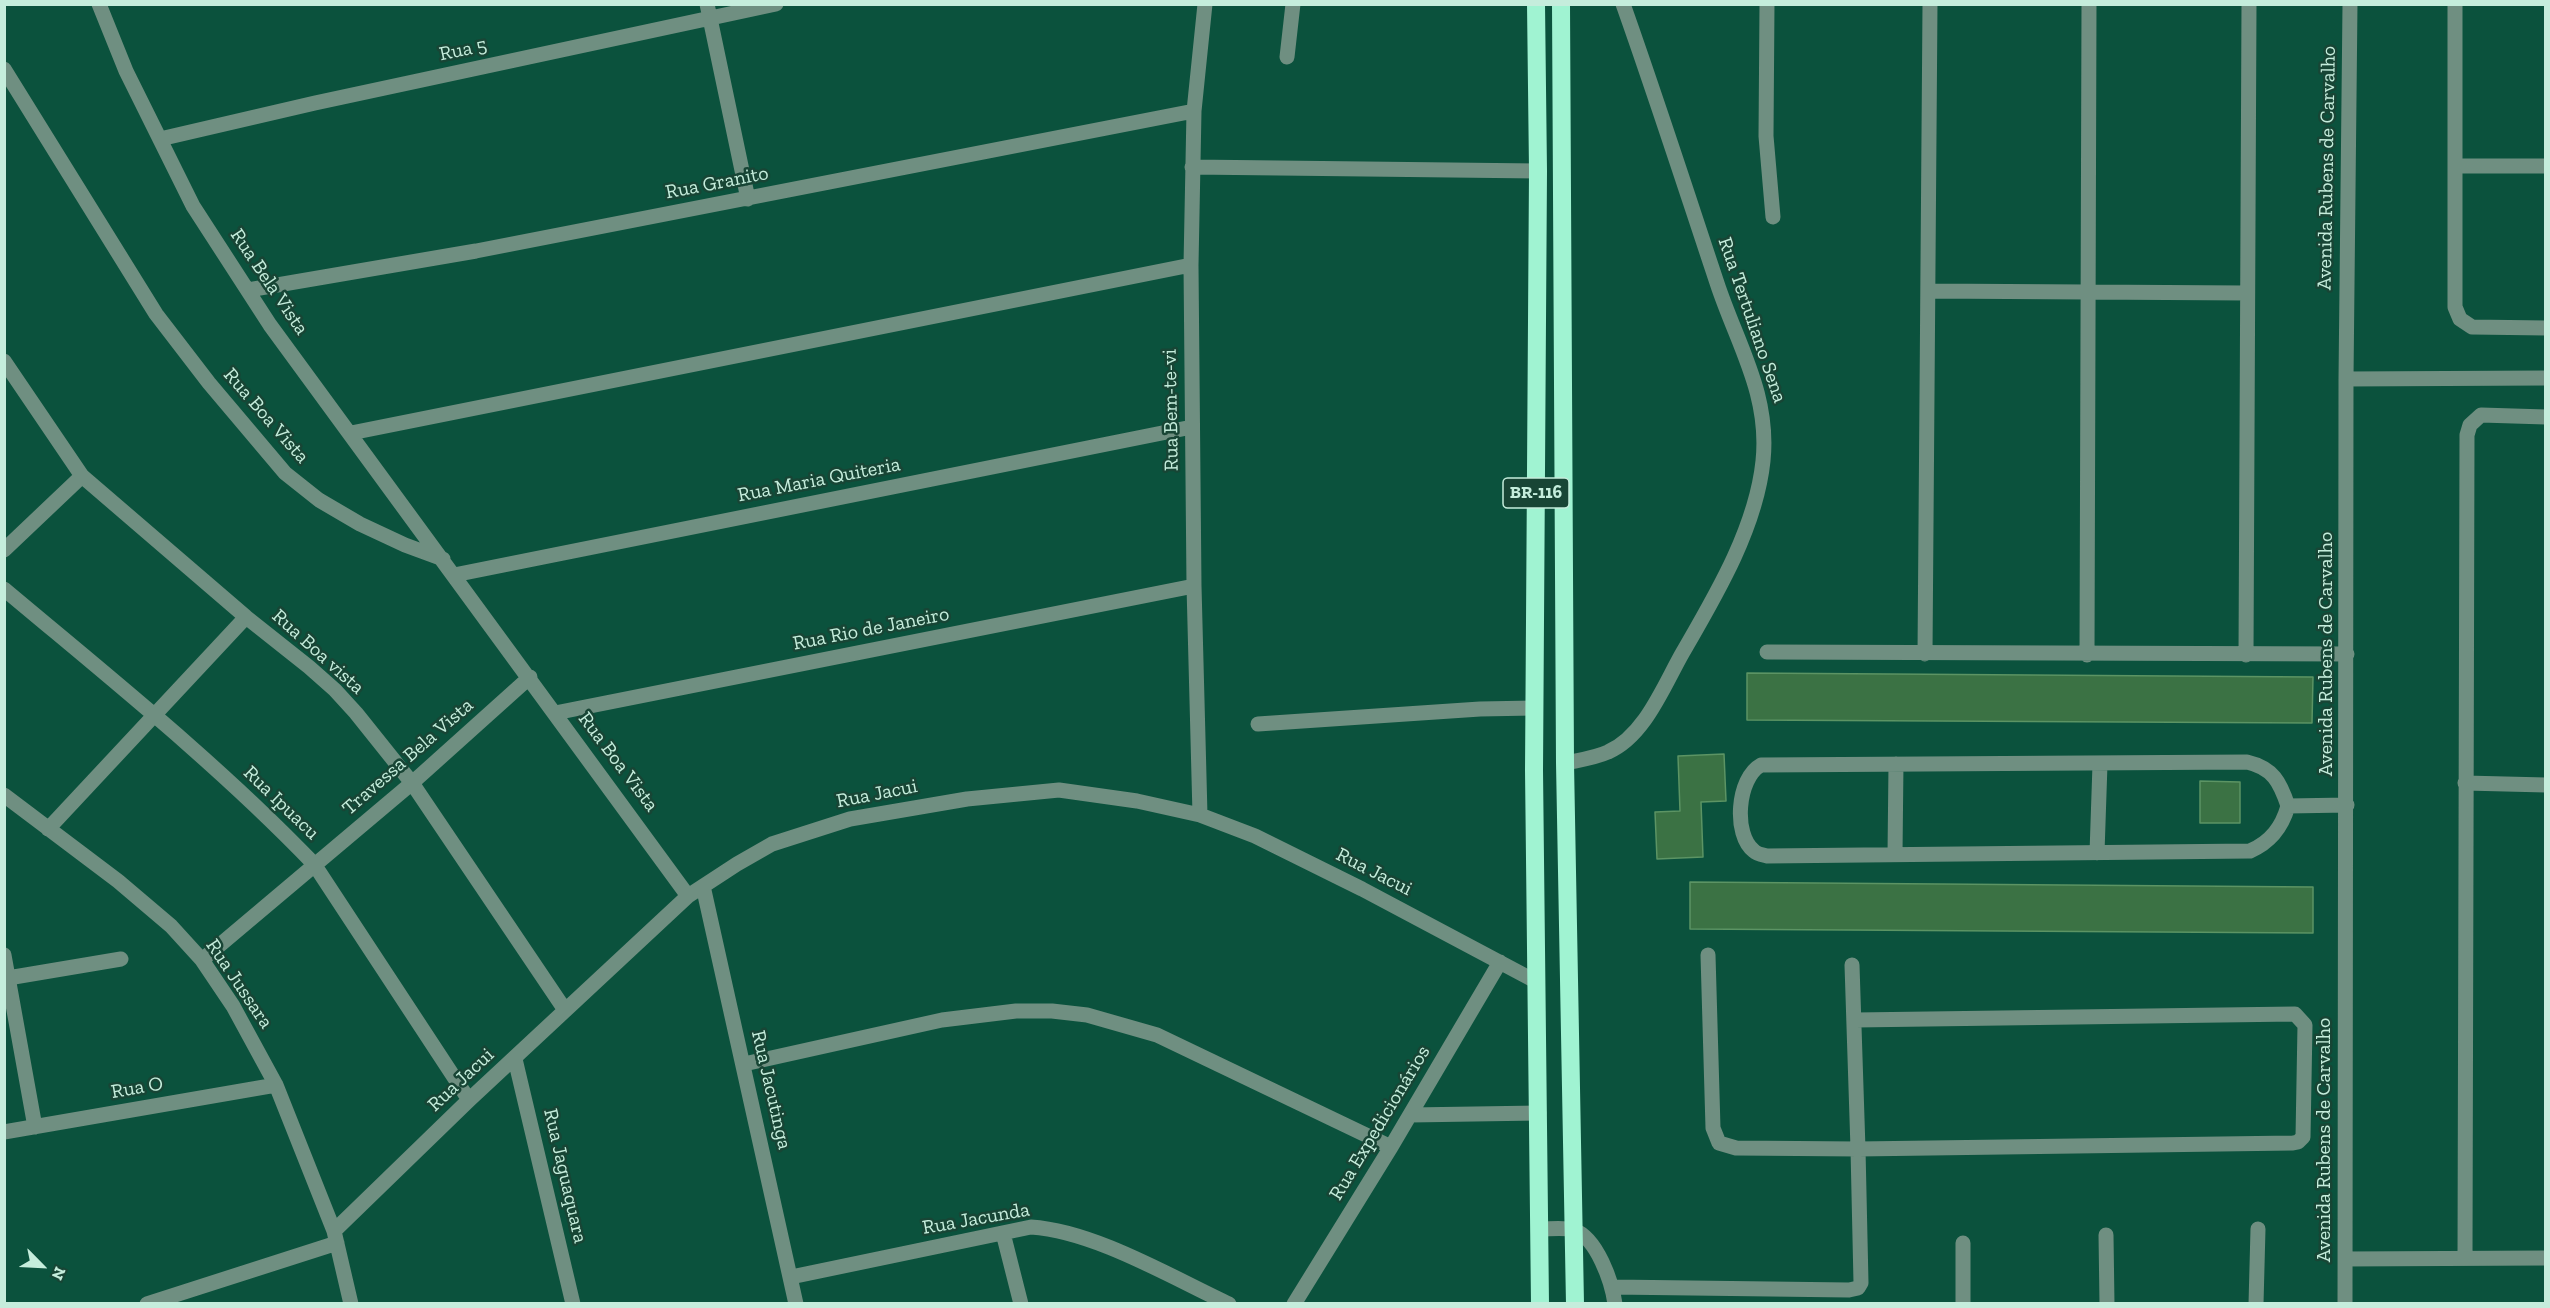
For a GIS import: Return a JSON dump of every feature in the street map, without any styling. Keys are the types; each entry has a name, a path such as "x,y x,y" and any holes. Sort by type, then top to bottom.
{"highway":[{"name":"BR-116","path":"1536,4 1538,171 1534,708 1537,982"},
{"path":"1561,4 1565,763 1575,1304"},
{"path":"1537,982 1540,1304"}],"street":[{"name":"Rua Bela Vista","path":"99,4 126,71 193,206 270,325 443,559"},
{"name":"Rua 5","path":"160,140 708,11 776,4"},
{"name":"Rua Bem-te-vi","path":"1200,815 1194,586 1191,266 1194,111 1205,4"},
{"path":"1287,57 1293,4"},
{"name":"Rua Tertuliano Sena","path":"1565,763 1611,751 1626,741 1645,718 1728,571 1756,493 1763,463 1764,430 1761,403 1720,293 1623,4"},
{"path":"1767,4 1767,136 1773,217"},
{"path":"1925,654 1930,4"},
{"path":"2087,655 2089,4"},
{"path":"2246,655 2249,4"},
{"name":"Avenida Rubens de Carvalho","path":"2345,1304 2346,379 2350,4"},
{"path":"2455,4 2455,307 2457,315 2464,323 2472,327 2546,328"},
{"path":"708,11 748,199"},
{"name":"Rua Boa Vista","path":"4,69 156,314 209,383 285,473 319,500 360,524 405,545 443,559 688,896"},
{"name":"Rua Granito","path":"248,290 476,251 1194,111"},
{"path":"2455,166 2546,166"},
{"path":"1192,167 1538,171"},
{"path":"351,433 1191,266"},
{"path":"1928,291 2246,293"},
{"name":"Rua Boa vista","path":"4,361 82,476 335,690 412,783 565,1010"},
{"path":"2346,379 2546,378"},
{"path":"2465,1258 2467,435 2470,425 2481,415 2546,417"},
{"name":"Rua Maria Quiteria","path":"454,575 1192,427"},
{"path":"4,550 82,476"},
{"name":"Rua Rio de Janeiro","path":"555,713 1194,586"},
{"name":"Rua Ipuacu","path":"4,589 156,716 282,831 314,864 470,1100"},
{"path":"48,829 246,617"},
{"path":"1767,652 2087,655 2347,654"},
{"name":"Travessa Bela Vista","path":"202,960 412,783 530,677"},
{"path":"1258,724 1480,709 1534,708"},
{"path":"2247,762 2259,765 2275,776 2288,806 2278,830 2268,841 2250,851 1895,854 1760,854 1754,851 1747,841 1740,808 1741,794 1746,782 1761,765 2100,764 2247,762"},
{"path":"1895,854 1896,764"},
{"path":"2097,853 2100,764"},
{"path":"2465,783 2546,785"},
{"name":"Rua Jacui","path":"156,1302 336,1237 470,1100 688,896 772,844 850,819 967,799 1059,790 1137,801 1200,815 1287,852 1537,982"},
{"name":"Rua Jussara","path":"4,795 118,881 171,926 202,960 233,1006 276,1085 336,1237 351,1304"},
{"path":"2288,806 2347,805"},
{"name":"Rua Jacutinga","path":"702,886 744,1064 796,1304"},
{"path":"4,955 35,1127"},
{"path":"1708,955 1713,1128 1716,1139 1729,1147 1858,1149 2298,1142 2304,1135 2305,1025 2297,1016 2291,1014 1855,1020"},
{"path":"9,978 121,959"},
{"name":"Rua Expedicionários","path":"1294,1304 1391,1147 1500,962"},
{"path":"1612,1287 1849,1290 1858,1288 1861,1282 1852,965"},
{"path":"744,1064 942,1020 1016,1011 1052,1011 1087,1015 1157,1035 1391,1147"},
{"name":"Rua Jaguaquara","path":"515,1059 573,1304"},
{"name":"Rua O","path":"4,1132 276,1085"},
{"path":"1410,1115 1539,1113"},
{"name":"Rua Jacunda","path":"791,1277 1031,1227 1066,1232 1099,1243 1228,1304"},
{"path":"1540,1229 1574,1230 1598,1254 1612,1287 1615,1304"},
{"path":"2256,1304 2258,1229"},
{"path":"1003,1233 1021,1304"},
{"path":"2106,1235 2107,1304"},
{"path":"1962,1304 1963,1243"},
{"path":"2344,1259 2546,1258"}],"building":[{"path":"1747,673 2313,677 2312,723 1747,720"},
{"path":"1724,754 1726,801 1701,802 1703,857 1657,859 1655,812 1680,811 1678,756"},
{"path":"2200,781 2240,782 2240,823 2200,823"},
{"path":"1690,882 2313,887 2313,933 1690,929"}]}
